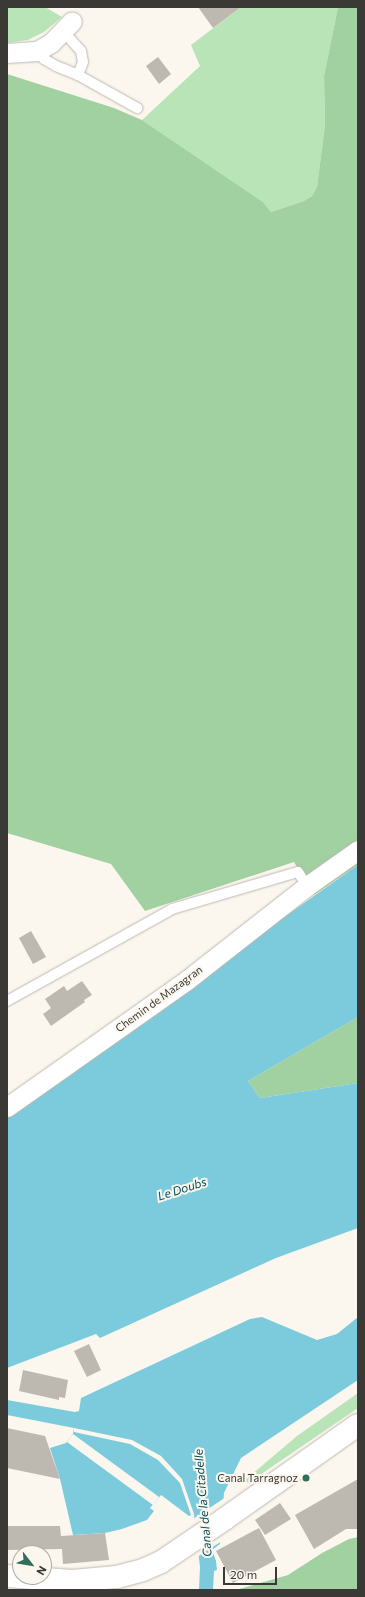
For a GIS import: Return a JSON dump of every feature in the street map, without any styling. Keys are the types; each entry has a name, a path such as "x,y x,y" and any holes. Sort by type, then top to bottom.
{"main road":[{"path":"7,1576 70,1585 117,1577 143,1570 161,1562 358,1425"}],"street":[{"path":"7,53 37,51 51,43 67,26"},
{"name":"Chemin de Mazagran","path":"7,1107 187,980 307,886 358,850"}],"lane":[{"path":"67,26 81,51 83,62 78,75"},
{"path":"37,51 44,59 56,66 78,75 137,108"},
{"path":"7,1000 172,909 298,872 307,886"}],"green space":[{"path":"7,7 45,7 62,17 44,32 28,40 7,43"},
{"path":"241,7 338,7 324,76 325,125 317,187 312,196 304,201 271,212 263,202 142,120 200,66 191,45"},
{"path":"338,7 358,7 358,865 314,895 294,862 145,911 111,864 7,833 7,74 114,108 142,120 263,202 271,212 304,201 312,196 317,187 325,125 324,76"},
{"path":"358,1017 358,1083 260,1098 248,1081"},
{"path":"358,1393 358,1408 248,1483 245,1480 297,1436"},
{"path":"358,1537 358,1590 236,1590 288,1575 322,1553 349,1539"}],"water":[{"name":"Le Doubs","path":"358,865 358,1017 248,1081 260,1098 358,1083 358,1228 276,1258 100,1338 96,1334 7,1368 7,1112"},
{"name":"Canal de la Citadelle","path":"262,1317 317,1340 337,1334 358,1317 358,1380 241,1458 224,1493 220,1544 212,1550 216,1561 217,1570 214,1571 213,1590 199,1590 200,1567 194,1514 189,1516 161,1495 150,1508 154,1511 147,1520 122,1529 105,1533 73,1535 60,1479 50,1448 66,1443 73,1434 74,1428 7,1415 7,1400 75,1412 79,1411 81,1398 250,1319"}],"pier":[{"path":"74,1428 132,1440 161,1456 182,1479 194,1514 191,1515 180,1483 158,1460 130,1444 74,1432"},
{"path":"73,1434 159,1497 153,1505 67,1442"},
{"path":"226,1497 222,1541 197,1557 193,1519"}],"building":[{"path":"198,7 241,7 213,28"},
{"path":"158,57 171,74 159,84 146,66"},
{"path":"31,931 46,957 33,964 19,938"},
{"path":"82,981 92,995 84,1000 85,1002 51,1026 43,1014 51,1008 45,999 64,986 67,991"},
{"path":"89,1344 101,1370 87,1377 74,1351"},
{"path":"23,1370 68,1380 65,1398 59,1397 59,1400 19,1391"},
{"path":"7,1428 45,1436 60,1479 7,1468"},
{"path":"358,1479 358,1529 346,1529 314,1549 295,1515"},
{"path":"280,1503 291,1519 265,1535 255,1520"},
{"path":"7,1526 60,1526 61,1536 105,1533 109,1560 63,1564 62,1549 52,1549 52,1545 12,1545 12,1550 7,1550"},
{"path":"259,1528 276,1560 233,1583 216,1551"}],"place":[{"name":"Canal Tarragnoz","path":"306,1478"}]}
